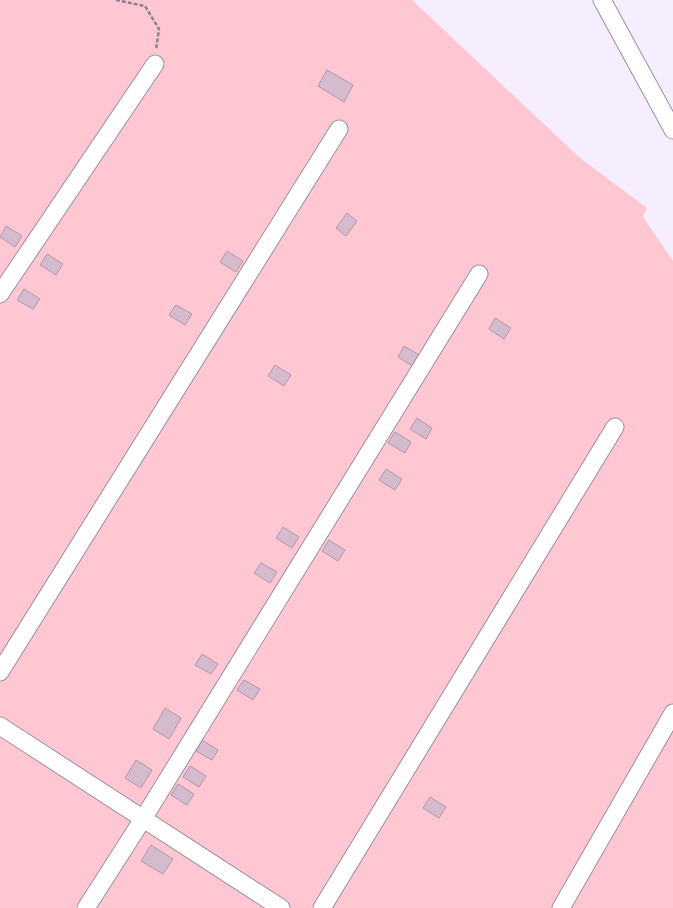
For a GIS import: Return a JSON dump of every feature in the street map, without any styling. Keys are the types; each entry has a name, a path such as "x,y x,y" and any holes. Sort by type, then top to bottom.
{"street":[{"path":"602,0 673,130"},
{"path":"0,294 155,64"},
{"path":"0,672 339,130"},
{"path":"86,908 143,819 479,274"},
{"path":"322,908 615,427"},
{"path":"560,908 673,713"},
{"path":"0,726 281,908"}],"path":[{"path":"116,0 145,6 159,29 155,64"}],"shaded area":[{"path":"0,0 412,0 580,158 647,208 643,217 673,261 673,908 0,908"}],"building":[{"path":"327,70 353,85 344,102 318,86"},
{"path":"347,213 357,221 346,236 336,228"},
{"path":"6,226 22,236 15,247 0,237"},
{"path":"227,251 243,261 236,272 220,262"},
{"path":"47,254 63,264 56,275 40,265"},
{"path":"24,289 40,299 33,309 17,300"},
{"path":"176,305 192,314 185,325 169,315"},
{"path":"495,318 511,328 504,339 489,329"},
{"path":"404,346 421,356 414,367 398,357"},
{"path":"275,365 291,375 284,386 268,376"},
{"path":"417,418 432,428 426,439 410,429"},
{"path":"395,432 411,442 405,453 388,443"},
{"path":"386,469 402,479 395,490 379,480"},
{"path":"283,527 299,537 292,548 276,538"},
{"path":"329,540 345,550 338,561 322,551"},
{"path":"261,563 277,572 270,583 254,573"},
{"path":"202,654 218,664 211,674 195,665"},
{"path":"244,680 260,689 253,700 237,690"},
{"path":"165,708 181,718 169,739 153,729"},
{"path":"202,740 218,750 212,760 196,751"},
{"path":"136,760 152,770 141,788 125,778"},
{"path":"190,766 206,776 199,787 183,777"},
{"path":"178,784 194,794 187,805 171,795"},
{"path":"430,797 446,807 439,818 423,808"},
{"path":"151,845 173,859 163,874 141,861"}]}
